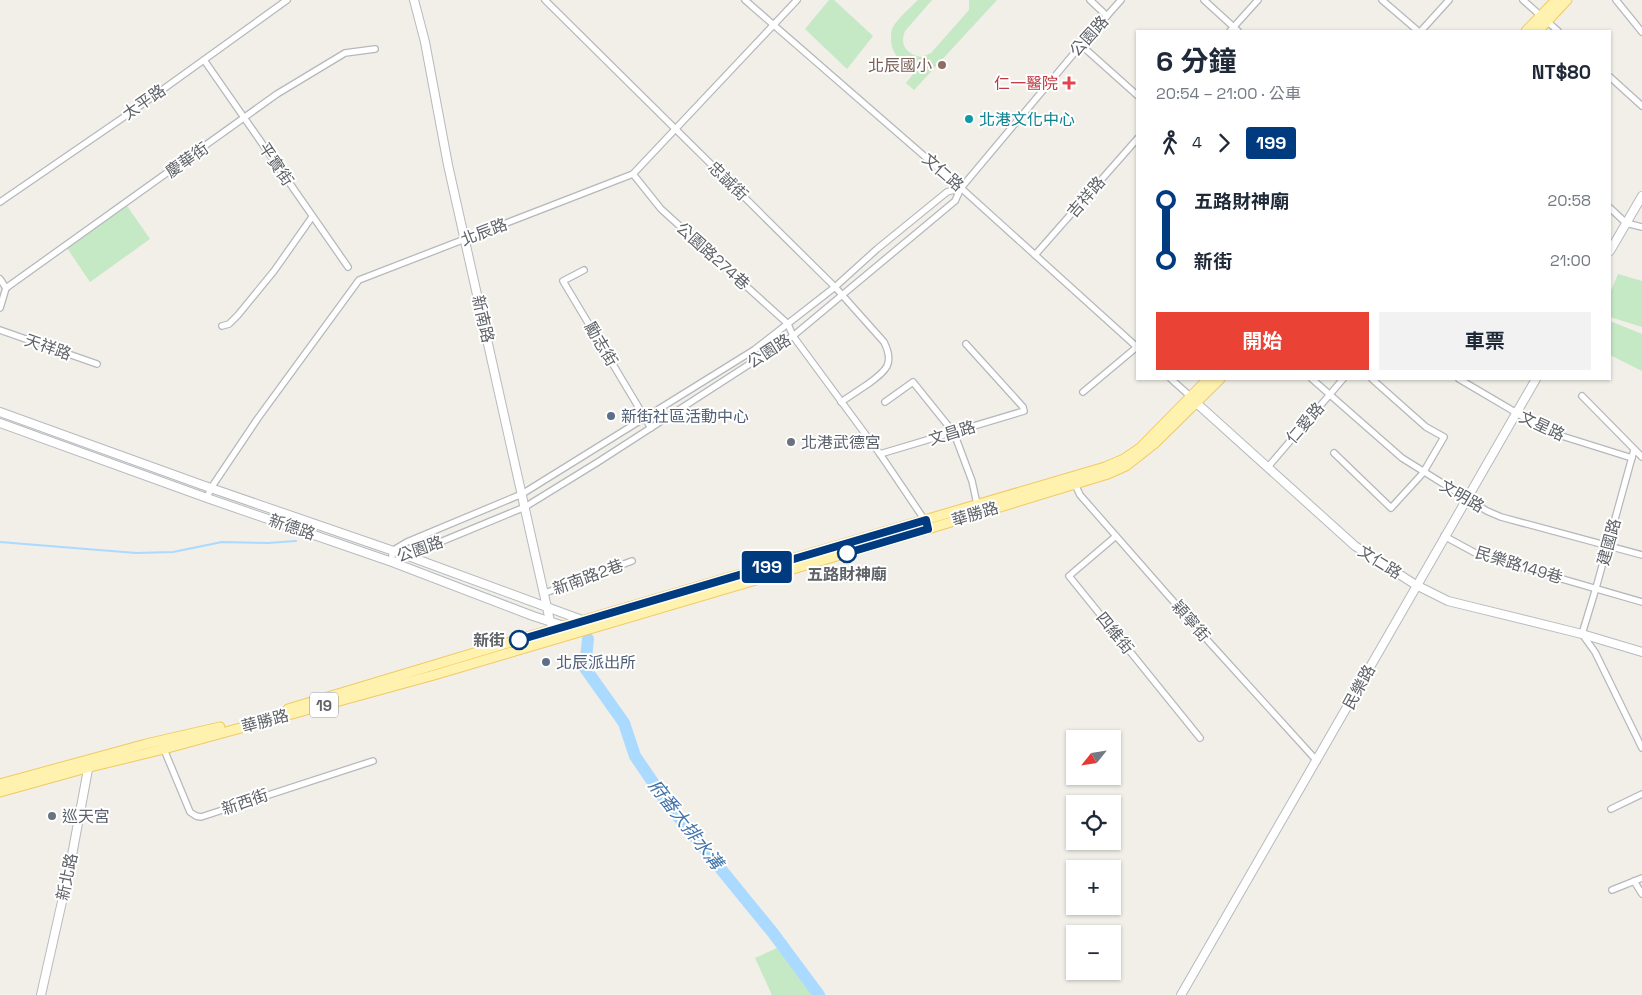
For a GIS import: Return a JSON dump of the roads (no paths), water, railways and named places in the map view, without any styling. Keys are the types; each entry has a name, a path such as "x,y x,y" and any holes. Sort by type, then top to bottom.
{"main road":[{"name":"新南路","path":"414,0 425,42 464,239 554,629"},
{"path":"1538,30 1556,0"},
{"path":"1527,30 1567,0"},
{"path":"1611,249 1642,196"},
{"name":"華勝路","path":"1193,400 1207,380"},
{"name":"華勝路","path":"584,625 927,525 1074,479 1124,459 1140,448 1193,400 1219,380"},
{"name":"民樂路","path":"1182,995 1317,762 1444,536 1535,380"},
{"name":"文仁路","path":"1193,400 1355,546 1416,585 1448,601 1582,634 1642,652"},
{"name":"新德路","path":"0,412 408,556 548,609 584,625"},
{"name":"新德路","path":"0,423 207,498 392,562 533,616 554,629"},
{"name":"華勝路","path":"927,525 977,504 1074,479"},
{"name":"19","path":"554,629 564,626 584,625"},
{"name":"19","path":"554,629 584,625"},
{"name":"華勝路","path":"0,784 163,745 554,629"},
{"name":"華勝路","path":"0,792 89,763"},
{"name":"新北路","path":"41,995 70,866 89,763"}],"street":[{"name":"太平路","path":"0,202 287,0"},
{"name":"忠誠街","path":"545,0 842,294 884,342 889,351 888,363 884,373 841,402"},
{"name":"文仁路","path":"745,0 961,188 1136,346"},
{"name":"北辰路","path":"207,498 211,488 258,418 360,280 633,174 797,0"},
{"path":"1090,0 1107,16"},
{"name":"公園路","path":"961,188 946,192 877,249 835,287 754,350 522,494 407,542 392,551 392,562 525,507 652,428 793,336 955,201 961,188 1121,0"},
{"path":"1204,0 1234,30 1258,0"},
{"path":"1382,0 1419,30"},
{"path":"1421,30 1449,0"},
{"path":"1523,0 1557,30"},
{"path":"1616,0 1642,32"},
{"path":"1081,45 1136,94"},
{"name":"慶華街","path":"6,288 277,94 345,53 375,49"},
{"name":"平實街","path":"204,60 348,267"},
{"path":"1611,78 1642,106"},
{"name":"吉祥路","path":"1034,255 1136,140"},
{"name":"公園路274巷","path":"633,174 661,209 788,324 793,336 880,454 927,525"},
{"path":"1611,209 1626,223 1642,227"},
{"path":"222,326 229,324 238,316 274,271 312,217"},
{"name":"勵志街","path":"584,270 563,281 652,428"},
{"path":"0,279 6,288 0,308"},
{"name":"天祥路","path":"0,330 97,364"},
{"name":"文昌路","path":"880,454 1024,411 1023,407 966,344"},
{"path":"1083,392 1136,348"},
{"name":"文仁路","path":"1172,380 1193,400"},
{"name":"文明路","path":"1313,380 1402,458 1423,473 1500,517 1642,555"},
{"name":"仁愛路","path":"1268,467 1342,380"},
{"path":"1334,453 1391,508 1423,473 1444,437 1426,428 1373,380"},
{"name":"文星路","path":"1461,380 1549,432 1632,458"},
{"path":"885,402 913,382 954,433 972,481 977,504"},
{"path":"1582,396 1642,458"},
{"name":"建國路","path":"1582,634 1634,450"},
{"name":"穎寧街","path":"1074,479 1080,495 1317,762"},
{"name":"四維街","path":"1116,536 1069,576 1200,738"},
{"name":"民樂路149巷","path":"1444,536 1479,555 1642,602"},
{"name":"新南路2巷","path":"545,593 632,561"},
{"path":"1582,634 1595,652 1642,748"},
{"name":"新西街","path":"163,745 190,812 201,817 373,761"},
{"path":"1611,809 1642,794"},
{"path":"1612,890 1642,878"},
{"path":"1634,881 1642,894"}],"waterway":[{"path":"0,542 136,553 173,552 222,542 268,543 296,541"},
{"name":"府番大排水溝","path":"588,639 585,668 624,723 635,756 667,803 773,933 819,995"}],"place":[{"name":"北辰國小","path":"942,65"},
{"name":"仁一醫院","path":"1069,83"},
{"name":"北港文化中心","path":"969,119"},
{"name":"新街社區活動中心","path":"611,416"},
{"name":"北港武德宮","path":"791,442"},
{"name":"五路財神廟","path":"847,553"},
{"name":"新街","path":"519,640"},
{"name":"北辰派出所","path":"546,662"},
{"name":"巡天宮","path":"52,816"}]}
